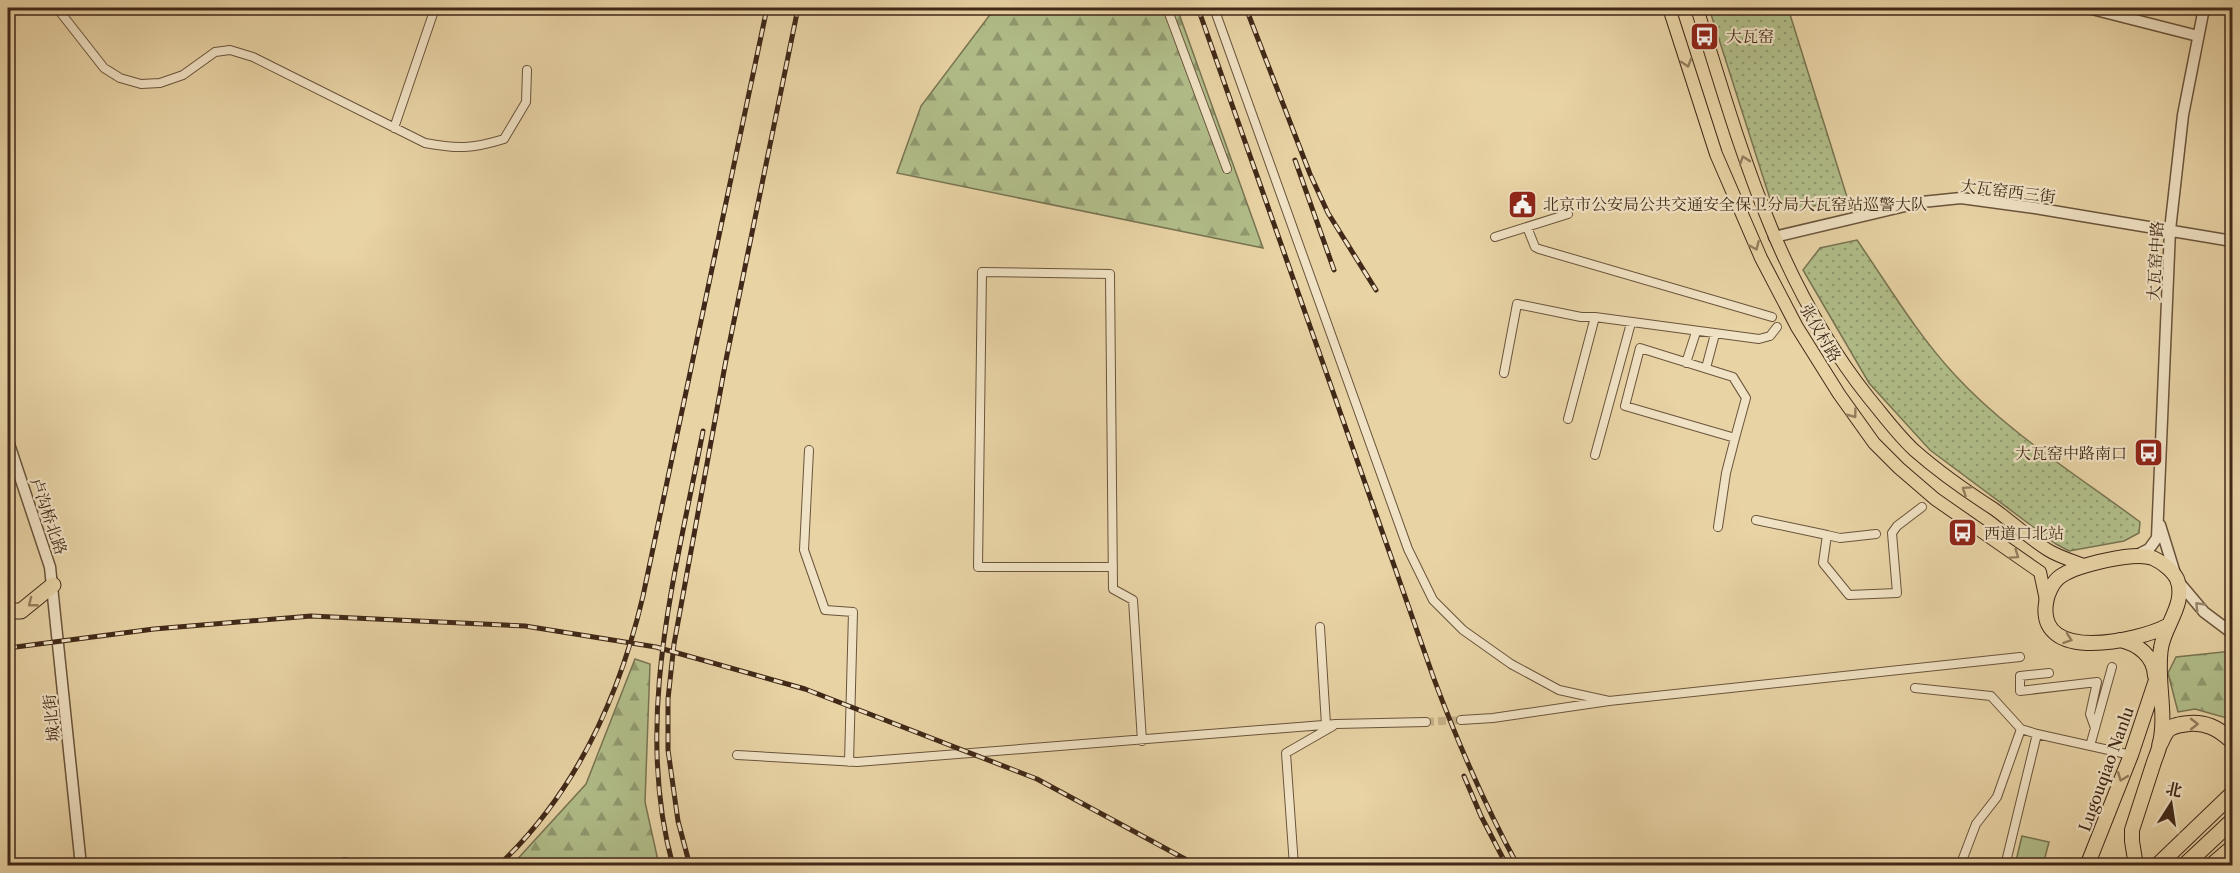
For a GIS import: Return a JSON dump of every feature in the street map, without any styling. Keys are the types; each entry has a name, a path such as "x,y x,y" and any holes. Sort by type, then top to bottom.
{"highway":[{"path":"2160,744 2163,715 2159,659 2163,636 2176,611 2179,596 2177,580 2168,567 2153,558 2134,556 2086,566 2059,577 2046,600 2045,612 2048,625 2057,635 2070,642 2087,644 2118,639 2153,633 2167,626"},
{"path":"8,610 21,611 53,585"},
{"path":"2118,639 2131,642 2143,650 2155,668 2157,718 2125,832 2123,846 2128,866"},
{"name":"Lugouqiao Nanlu","path":"2087,866 2131,755 2155,683"},
{"path":"2136,866 2132,830 2160,744 2168,730 2176,725 2198,722 2217,729 2232,741"},
{"path":"2198,826 2232,782"},
{"path":"2157,866 2232,794"},
{"path":"2184,866 2232,821"},
{"path":"2211,866 2232,848"}],"main road":[{"name":"张仪村路","path":"1669,8 1716,154 1761,258 1822,369 1874,443 1899,468 1935,499 2040,572 2046,600"},
{"name":"张仪村路","path":"1696,8 1740,147 1774,237 1794,280 1839,359 1913,449 1951,480 2049,550 2086,566"}],"street":[{"path":"57,8 104,68 120,78 141,84 160,83 183,75 215,52 230,50 254,57 425,143 455,148 479,147 504,140 526,102 527,70"},
{"path":"394,128 435,8"},
{"path":"1167,8 1227,169"},
{"path":"1214,8 1408,549 1433,600 1463,630 1511,664 1559,690 1609,702"},
{"path":"2088,8 2198,36"},
{"name":"大瓦窑中路","path":"2134,556 2149,549 2157,538 2170,230 2183,115 2204,8"},
{"name":"大瓦窑西三街","path":"1774,237 1922,202 1961,198 2232,241"},
{"path":"1496,237 1568,214"},
{"path":"1527,227 1535,247 1539,249 1772,317"},
{"path":"1113,567 978,567 982,272 1110,274 1113,567 1113,589 1133,600 1142,741"},
{"path":"1504,373 1517,304 1581,317 1759,339 1770,336 1777,327"},
{"path":"1568,419 1594,317"},
{"path":"1595,454 1631,323"},
{"path":"1686,363 1696,332"},
{"path":"1706,368 1715,334"},
{"path":"1718,527 1726,473 1746,398 1733,377 1640,348 1625,406 1735,438"},
{"name":"卢沟桥北路","path":"8,441 50,567"},
{"path":"809,450 804,550 825,610 854,612 849,762"},
{"path":"1827,535 1823,563 1849,595 1898,593 1892,533 1897,526 1922,507"},
{"name":"大瓦窑中路","path":"2158,518 2177,580"},
{"path":"1756,520 1840,538 1876,534"},
{"name":"城北街","path":"50,567 81,866"},
{"path":"2177,580 2204,612 2232,633"},
{"path":"1320,627 1326,725"},
{"path":"1461,720 2020,657"},
{"path":"2090,746 2112,667"},
{"path":"2049,673 2020,676 2020,691 2097,682 2090,714 2095,729"},
{"path":"1915,688 1991,696 2021,729 2131,755"},
{"path":"737,755 849,762 1142,741 1336,724 1426,722"},
{"path":"1294,866 1286,753 1336,724"},
{"path":"1960,866 1976,824 1997,797 2021,729"},
{"path":"2005,866 2037,734"},
{"path":"334,866 345,862 358,866"}],"green space":[{"path":"1000,8 1177,8 1263,248 897,173 921,106 989,16"},
{"path":"1709,8 1788,8 1847,197 1799,210 1771,202"},
{"path":"1857,240 1915,326 1954,374 2020,434 2140,522 2139,533 2124,541 2069,551 2056,544 1930,450 1869,383 1803,270 1820,248"},
{"path":"2232,651 2232,730 2227,718 2195,709 2178,712 2168,673 2176,657"},
{"path":"635,659 650,664 645,802 659,865 512,865 586,784"},
{"path":"2022,836 2049,842 2043,865 2015,865"}],"tunnel":[{"path":"1426,722 1461,720"}],"railway":[{"path":"498,866 526,838 572,775 607,707 633,634 643,596 767,8"},
{"path":"690,866 678,821 668,750 668,699 674,644 726,360 798,8"},
{"path":"1198,8 1434,679 1473,774 1518,866"},
{"path":"1246,8 1310,174 1328,213 1376,290"},
{"path":"1295,160 1334,270"},
{"path":"673,866 662,812 657,757 658,702 671,593 703,431"},
{"path":"8,648 154,629 311,616 525,626 656,647 805,689 1037,779 1198,866"},
{"path":"1464,776 1481,816 1507,866"}],"place":[{"name":"大瓦窑","path":"1705,36"},
{"name":"北京市公安局公共交通安全保卫分局大瓦窑站巡警大队","path":"1522,204"},
{"name":"大瓦窑中路南口","path":"2148,453"},
{"name":"西道口北站","path":"1963,533"}]}
